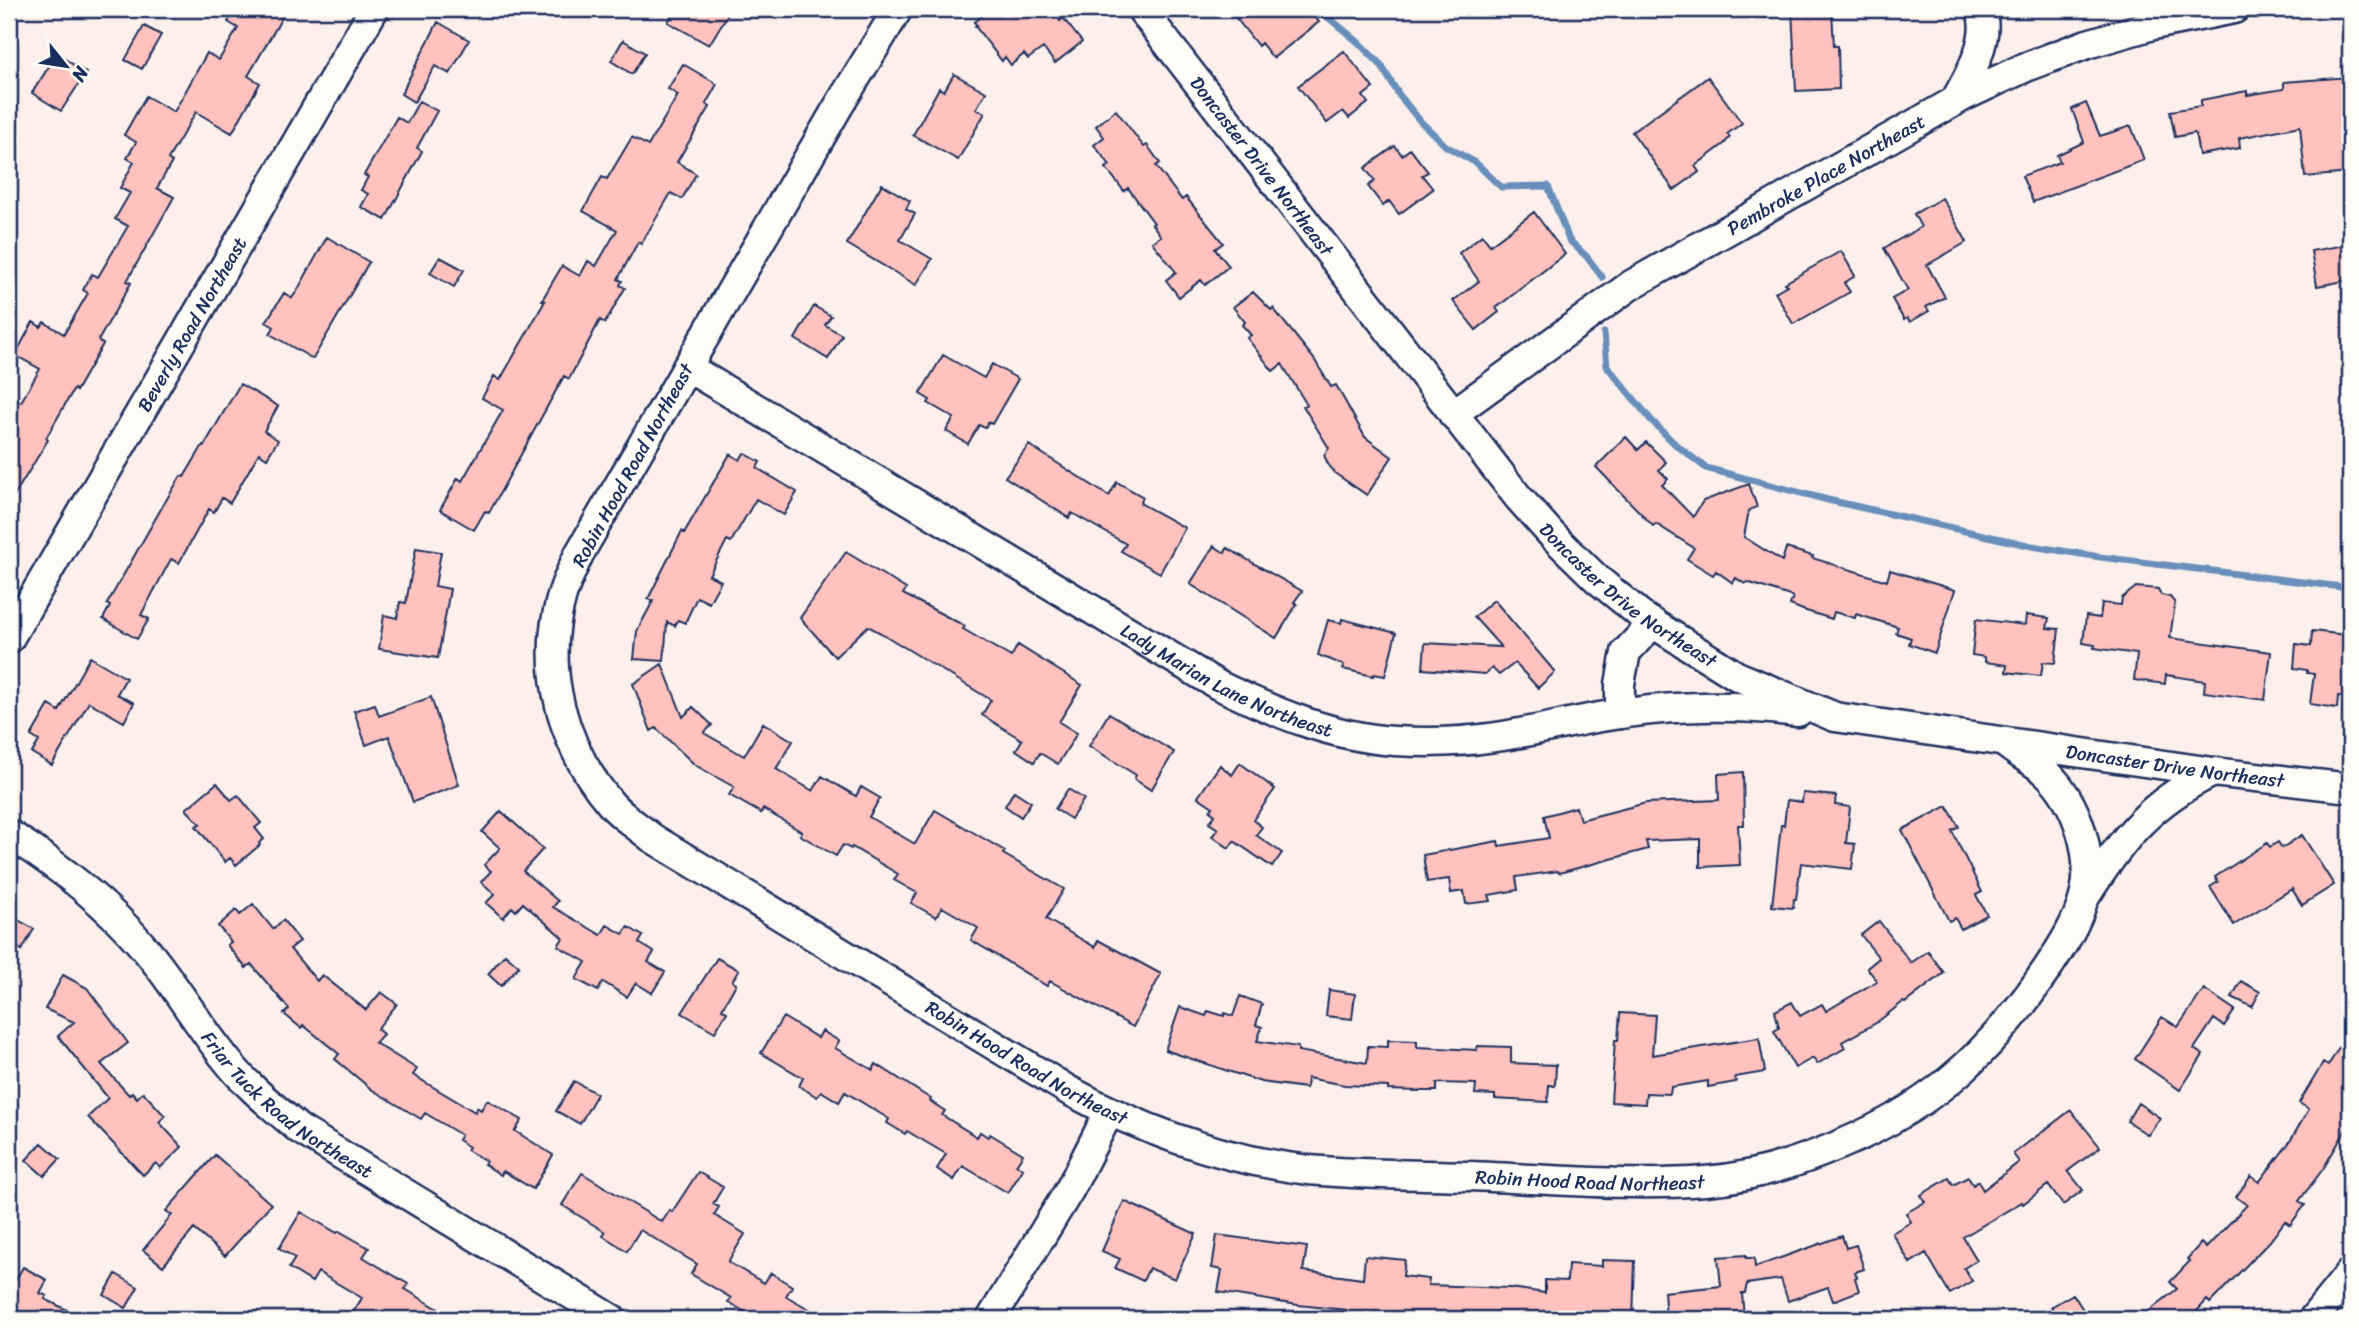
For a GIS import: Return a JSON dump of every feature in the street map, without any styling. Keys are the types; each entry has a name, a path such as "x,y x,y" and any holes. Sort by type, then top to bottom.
{"street":[{"name":"Beverly Road Northeast","path":"9,639 374,9"},
{"name":"Robin Hood Road Northeast","path":"898,9 579,554 561,599 554,643 555,684 564,725 581,762 612,805 652,838 1109,1112 1208,1150 1258,1162 1311,1170 1627,1182 1705,1181 1752,1175 1788,1165 1858,1138 1904,1114 1947,1084 1985,1049 2020,1010 2074,923 2085,897 2085,850 2073,809 2062,790 2047,773 2004,742"},
{"name":"Doncaster Drive Northeast","path":"1141,9 1518,497 1552,536 1597,579 1653,623 1737,676 1835,717 2213,772 2350,788"},
{"path":"1955,101 1973,71 1982,41 1983,15 1980,9"},
{"name":"Pembroke Place Northeast","path":"1453,414 1631,285 1955,101 2026,66 2087,44 2153,25 2234,9"},
{"name":"Lady Marian Lane Northeast","path":"687,367 1218,685 1284,716 1356,736 1392,741 1437,742 1496,738 1620,714 1680,708 1784,710 1835,717"},
{"path":"1620,714 1620,684 1626,652 1653,623"},
{"path":"2085,897 2115,849 2153,809 2185,785 2213,772"},
{"name":"Friar Tuck Road Northeast","path":"9,834 50,860 101,901 147,951 229,1064 262,1098 299,1129 612,1319"},
{"path":"991,1319 1070,1189 1109,1112"},
{"path":"2312,1319 2350,1273"}],"building":[{"path":"236,9 287,9 248,76 260,83 232,133 196,112 168,159 172,162 157,188 174,197 127,281 131,283 98,341 103,344 76,391 74,389 46,438 48,440 9,504 9,395 21,402 40,369 15,355 33,322 41,327 44,322 64,334 88,293 83,290 92,274 98,277 128,226 115,219 130,193 120,188 134,162 127,158 136,142 124,135 146,96 174,112 207,53 219,60 238,28 228,22"},
{"path":"675,9 731,9 709,45 668,22"},
{"path":"991,9 1050,9 1060,21 1063,18 1082,42 1055,63 1043,48 1028,59 1024,54 1011,65 1005,57 1002,61 975,26 977,25 974,22"},
{"path":"1229,9 1308,9 1319,22 1273,58 1261,43 1258,46"},
{"path":"1792,9 1832,11 1834,46 1838,46 1839,89 1796,91"},
{"path":"438,22 469,40 450,74 435,66 414,102 401,94"},
{"path":"144,26 161,35 142,69 125,60"},
{"path":"623,40 645,53 632,74 611,61"},
{"path":"1344,51 1373,88 1363,96 1368,103 1349,118 1343,111 1327,123 1298,86"},
{"path":"57,54 86,73 61,111 32,93"},
{"path":"683,64 717,84 706,104 710,107 677,162 696,174 682,199 671,193 641,244 638,242 618,279 622,281 620,285 625,288 605,323 600,320 569,379 564,376 489,513 485,511 474,530 440,510 458,478 462,481 503,410 482,398 494,376 500,380 562,266 580,276 588,261 596,266 617,230 583,211 602,177 607,179 632,137 648,146 678,95 668,89"},
{"path":"954,74 986,92 976,109 985,113 958,160 913,135 939,88 944,91"},
{"path":"1708,77 1742,123 1727,134 1730,137 1724,144 1695,166 1699,172 1674,190 1632,132"},
{"path":"2350,77 2350,173 2305,177 2300,126 2239,138 2240,148 2199,155 2195,133 2175,137 2170,111 2201,106 2201,100 2247,91 2247,95 2284,89 2284,82"},
{"path":"419,101 437,111 417,148 422,151 385,220 361,207 368,194 361,190 368,177 364,175 397,117 407,123"},
{"path":"2086,103 2100,136 2131,126 2144,160 2033,202 2022,176 2060,162 2057,155 2084,142 2072,109"},
{"path":"1116,110 1144,147 1147,145 1160,163 1156,166 1182,200 1186,197 1223,243 1215,249 1229,266 1205,285 1201,280 1179,297 1166,280 1176,272 1152,242 1161,236 1152,224 1154,223 1128,188 1124,191 1106,168 1110,165 1094,145 1104,137 1096,126"},
{"path":"1395,146 1402,155 1410,149 1428,172 1422,175 1433,189 1399,214 1389,201 1383,206 1368,186 1375,181 1365,168"},
{"path":"882,184 910,201 906,209 915,214 900,240 932,259 916,285 847,244"},
{"path":"1942,198 1967,242 1927,265 1945,297 1926,307 1929,311 1910,322 1907,318 1904,320 1892,299 1908,290 1884,248 1921,227 1914,214"},
{"path":"1534,212 1565,254 1496,308 1499,312 1476,330 1453,301 1479,281 1459,253 1482,235 1490,245"},
{"path":"327,237 369,262 313,359 270,334 274,327 266,322 284,293 292,298"},
{"path":"2350,244 2350,280 2317,286 2311,251"},
{"path":"1841,251 1855,276 1844,283 1850,292 1793,324 1775,292 1787,285 1785,283"},
{"path":"440,257 464,270 454,287 430,273"},
{"path":"1253,292 1271,310 1273,308 1314,359 1331,387 1336,385 1365,437 1392,457 1367,495 1336,474 1328,464 1324,455 1329,448 1303,406 1307,405 1282,364 1273,371 1247,338 1251,335 1242,325 1245,322 1233,307"},
{"path":"814,306 831,316 825,325 842,335 828,359 795,339"},
{"path":"943,355 984,378 992,364 1018,379 992,424 988,422 985,428 979,425 968,444 946,431 954,418 928,403 930,400 920,394"},
{"path":"240,384 278,406 264,431 278,440 267,458 259,453 230,503 222,498 214,512 209,509 179,563 171,559 141,615 149,619 137,639 103,619 110,606 107,604 162,507 204,446"},
{"path":"1626,437 1638,450 1646,442 1666,462 1659,470 1668,479 1662,485 1693,517 1703,501 1749,484 1757,507 1749,510 1744,537 1782,561 1786,548 1887,581 1890,570 1955,590 1935,653 1909,644 1911,638 1896,633 1898,627 1856,614 1855,618 1834,612 1832,619 1803,610 1790,605 1793,597 1747,582 1745,584 1736,578 1733,583 1716,571 1713,575 1687,559 1694,548 1656,524 1653,526 1596,467"},
{"path":"1029,445 1109,496 1117,482 1143,497 1140,503 1185,528 1160,573 1121,551 1126,544 1072,513 1069,518 1005,477"},
{"path":"744,453 760,462 757,468 797,492 784,515 756,499 731,542 727,540 709,575 721,581 709,603 697,597 685,623 678,620 675,626 667,622 664,661 634,659 637,631 653,601 648,599 682,531 684,533 730,454 740,460"},
{"path":"1214,546 1225,553 1227,548 1302,591 1276,638 1190,584"},
{"path":"416,548 441,552 435,586 450,589 438,658 379,649 384,615 397,618 400,602 406,603"},
{"path":"846,552 906,589 903,594 965,626 963,629 1011,657 1018,645 1082,685 1059,722 1077,733 1058,764 1040,753 1034,762 1016,750 1022,740 982,715 991,700 868,626 835,657 800,618"},
{"path":"2136,587 2158,589 2161,595 2170,597 2175,603 2170,638 2271,652 2265,700 2204,692 2205,681 2166,675 2165,684 2134,680 2137,654 2094,648 2095,645 2083,643 2086,616 2100,618 2102,603 2121,605 2122,598"},
{"path":"1494,600 1555,672 1538,688 1515,663 1499,675 1492,668 1485,674 1423,669 1425,643 1501,647 1474,617"},
{"path":"2026,615 2049,618 2047,628 2059,629 2055,663 2043,662 2041,676 2006,672 2007,665 1985,662 1985,657 1972,655 1976,619 2025,625"},
{"path":"1342,619 1396,633 1385,676 1343,669 1344,665 1318,655 1328,620 1341,623"},
{"path":"2312,631 2346,635 2345,648 2350,649 2350,698 2338,696 2337,708 2310,704 2314,674 2294,668 2296,644 2311,646"},
{"path":"90,657 126,678 117,694 134,703 124,722 89,702 52,765 32,753 39,741 31,736 49,705 59,711"},
{"path":"662,664 683,717 693,707 712,725 704,733 744,756 763,723 793,741 776,769 813,791 822,776 856,796 861,787 880,798 869,817 915,844 935,810 1064,889 1046,919 1095,947 1098,940 1161,974 1133,1027 1050,981 1047,986 971,940 978,928 942,907 936,917 911,903 917,893 894,880 898,874 852,847 851,849 843,845 836,856 763,809 761,813 729,795 734,787 695,765 656,728 651,731 633,684"},
{"path":"431,697 459,785 413,802 389,736 366,745 354,711 375,704 379,716"},
{"path":"1109,713 1174,752 1151,790 1134,779 1136,775 1089,746"},
{"path":"1240,763 1275,789 1253,820 1262,827 1256,835 1282,853 1272,867 1234,841 1229,848 1212,836 1218,829 1209,823 1215,815 1210,811 1213,807 1198,797 1220,765 1232,775"},
{"path":"1743,772 1744,825 1738,825 1740,865 1700,867 1700,839 1646,841 1648,849 1559,873 1516,877 1518,890 1489,895 1491,901 1466,904 1464,891 1451,893 1449,879 1427,882 1423,855 1498,841 1499,846 1549,838 1544,816 1576,807 1580,820 1646,803 1719,800 1718,774"},
{"path":"217,783 231,800 238,795 261,823 255,828 264,839 236,865 230,858 225,862 196,826 200,824 186,809"},
{"path":"1068,789 1084,799 1071,819 1055,809"},
{"path":"1014,791 1031,802 1021,817 1005,806"},
{"path":"1803,793 1836,796 1835,805 1850,807 1846,843 1855,844 1852,869 1801,863 1793,908 1772,906 1781,825 1784,825 1787,800 1802,802"},
{"path":"1947,806 1959,827 1952,831 1982,892 1976,895 1987,915 1961,929 1955,918 1949,921 1902,830"},
{"path":"501,811 543,849 523,871 558,901 553,907 601,935 607,925 623,934 628,927 643,936 639,943 654,952 648,962 665,972 652,993 636,983 627,997 603,982 598,991 576,979 586,962 558,946 563,938 523,903 516,911 512,907 503,918 486,903 495,894 481,882 491,871 484,865 500,848 482,832"},
{"path":"2302,835 2334,885 2302,905 2292,889 2234,925 2210,887 2218,882 2215,877 2267,843 2270,847 2278,842 2282,848"},
{"path":"253,904 273,929 283,920 300,941 290,949 317,981 322,975 366,1010 381,992 397,1004 377,1029 383,1034 375,1043 417,1069 413,1075 475,1112 477,1107 481,1110 487,1100 522,1120 515,1131 553,1155 533,1189 503,1171 501,1175 484,1164 486,1161 467,1150 469,1147 458,1140 461,1135 425,1113 421,1119 371,1089 335,1059 339,1054 303,1025 301,1028 284,1014 289,1009 251,964 246,968 227,945 231,942 218,926 236,910 240,915"},
{"path":"9,915 34,929 22,950 9,942"},
{"path":"1879,921 1911,963 1928,951 1944,973 1876,1023 1842,1042 1845,1048 1817,1064 1813,1058 1795,1068 1774,1031 1779,1028 1775,1011 1792,1002 1800,1016 1822,1004 1826,1011 1877,981 1867,968 1879,958 1861,935"},
{"path":"505,954 519,966 501,986 488,974"},
{"path":"717,958 739,970 732,981 736,984 722,1009 727,1012 715,1032 682,1013"},
{"path":"63,975 87,988 128,1043 101,1064 129,1095 132,1092 137,1098 143,1092 165,1116 159,1122 182,1147 160,1168 156,1163 143,1175 88,1117 108,1098 58,1036 74,1022 45,1009"},
{"path":"2241,981 2260,992 2252,1007 2232,997"},
{"path":"2204,989 2235,1010 2224,1026 2214,1019 2194,1049 2203,1055 2180,1090 2135,1059 2162,1017 2178,1027"},
{"path":"1329,990 1355,994 1352,1019 1326,1016"},
{"path":"1240,996 1262,1004 1256,1025 1262,1027 1257,1041 1298,1047 1298,1051 1367,1063 1368,1046 1388,1047 1388,1040 1417,1041 1417,1047 1477,1050 1477,1046 1511,1047 1511,1063 1556,1065 1555,1086 1549,1085 1548,1102 1495,1099 1495,1095 1475,1094 1476,1084 1437,1083 1437,1091 1388,1090 1388,1087 1345,1085 1307,1078 1306,1088 1261,1082 1165,1050 1180,1007 1206,1016 1208,1011 1233,1016"},
{"path":"1620,1013 1655,1015 1652,1055 1759,1038 1765,1072 1735,1077 1736,1082 1708,1087 1708,1081 1671,1087 1670,1094 1646,1093 1645,1104 1611,1102 1615,1040 1618,1040"},
{"path":"783,1017 818,1038 822,1031 839,1041 835,1048 873,1070 876,1064 931,1099 930,1101 945,1111 942,1115 977,1137 980,1132 988,1137 990,1134 1023,1154 1016,1165 1023,1169 1008,1193 963,1166 954,1180 937,1169 946,1154 907,1131 905,1134 887,1123 889,1119 845,1092 839,1102 821,1091 817,1097 799,1086 803,1078 761,1053"},
{"path":"2350,1029 2350,1123 2323,1169 2299,1201 2305,1205 2290,1225 2285,1221 2270,1241 2210,1303 2207,1300 2190,1319 2139,1319 2177,1289 2170,1282 2190,1261 2187,1259 2201,1243 2206,1248 2247,1205 2236,1197 2251,1176 2259,1182 2289,1143 2309,1109 2299,1103 2323,1063 2328,1066"},
{"path":"574,1081 597,1094 580,1124 556,1111"},
{"path":"2138,1103 2160,1118 2148,1135 2127,1121"},
{"path":"2071,1110 2100,1147 2068,1171 2083,1190 2063,1205 2048,1185 2023,1204 2022,1202 1963,1237 1977,1260 1964,1268 1972,1281 1950,1294 1926,1253 1910,1263 1892,1233 1911,1222 1906,1213 1925,1202 1921,1195 1949,1178 1953,1185 1968,1177 1973,1185 1978,1181 1983,1190 2019,1162 2013,1154"},
{"path":"42,1143 60,1159 44,1176 26,1160"},
{"path":"215,1155 271,1204 225,1256 194,1229 163,1266 143,1250 172,1215 166,1211"},
{"path":"698,1172 723,1187 713,1204 719,1207 714,1215 745,1234 728,1262 764,1283 771,1273 792,1286 786,1296 827,1319 757,1319 728,1302 731,1298 691,1274 697,1264 640,1230 627,1251 603,1236 605,1232 562,1205 582,1173 662,1222 670,1210 672,1212"},
{"path":"1124,1201 1196,1234 1175,1279 1149,1268 1143,1281 1115,1268 1120,1259 1102,1251"},
{"path":"301,1212 369,1248 363,1257 408,1284 405,1289 455,1319 349,1319 362,1298 318,1272 312,1282 289,1268 295,1258 279,1248"},
{"path":"1217,1235 1307,1247 1303,1271 1363,1279 1365,1256 1405,1260 1403,1276 1429,1279 1428,1285 1511,1288 1545,1293 1545,1280 1567,1281 1568,1264 1602,1266 1602,1260 1635,1261 1633,1319 1345,1318 1346,1310 1218,1292 1222,1270 1212,1268"},
{"path":"1842,1236 1846,1248 1856,1245 1864,1269 1855,1272 1859,1291 1833,1301 1828,1287 1788,1301 1781,1279 1747,1284 1745,1293 1742,1293 1744,1319 1666,1319 1664,1292 1721,1286 1718,1257 1746,1255 1746,1258 1754,1258 1755,1267"},
{"path":"23,1267 47,1280 40,1293 47,1296 45,1299 85,1319 21,1319 9,1313 9,1277 15,1281"},
{"path":"116,1274 138,1287 126,1308 104,1295"},
{"path":"2073,1294 2089,1319 2058,1319 2051,1307"}],"waterway":[{"path":"1318,9 1381,65 1399,95 1421,122 1446,146 1476,163 1501,187 1548,186 1569,240 1587,257 1602,277"},
{"path":"1604,333 1607,366 1651,420 1675,444 1706,468 1828,500 2032,546 2350,588"}]}
